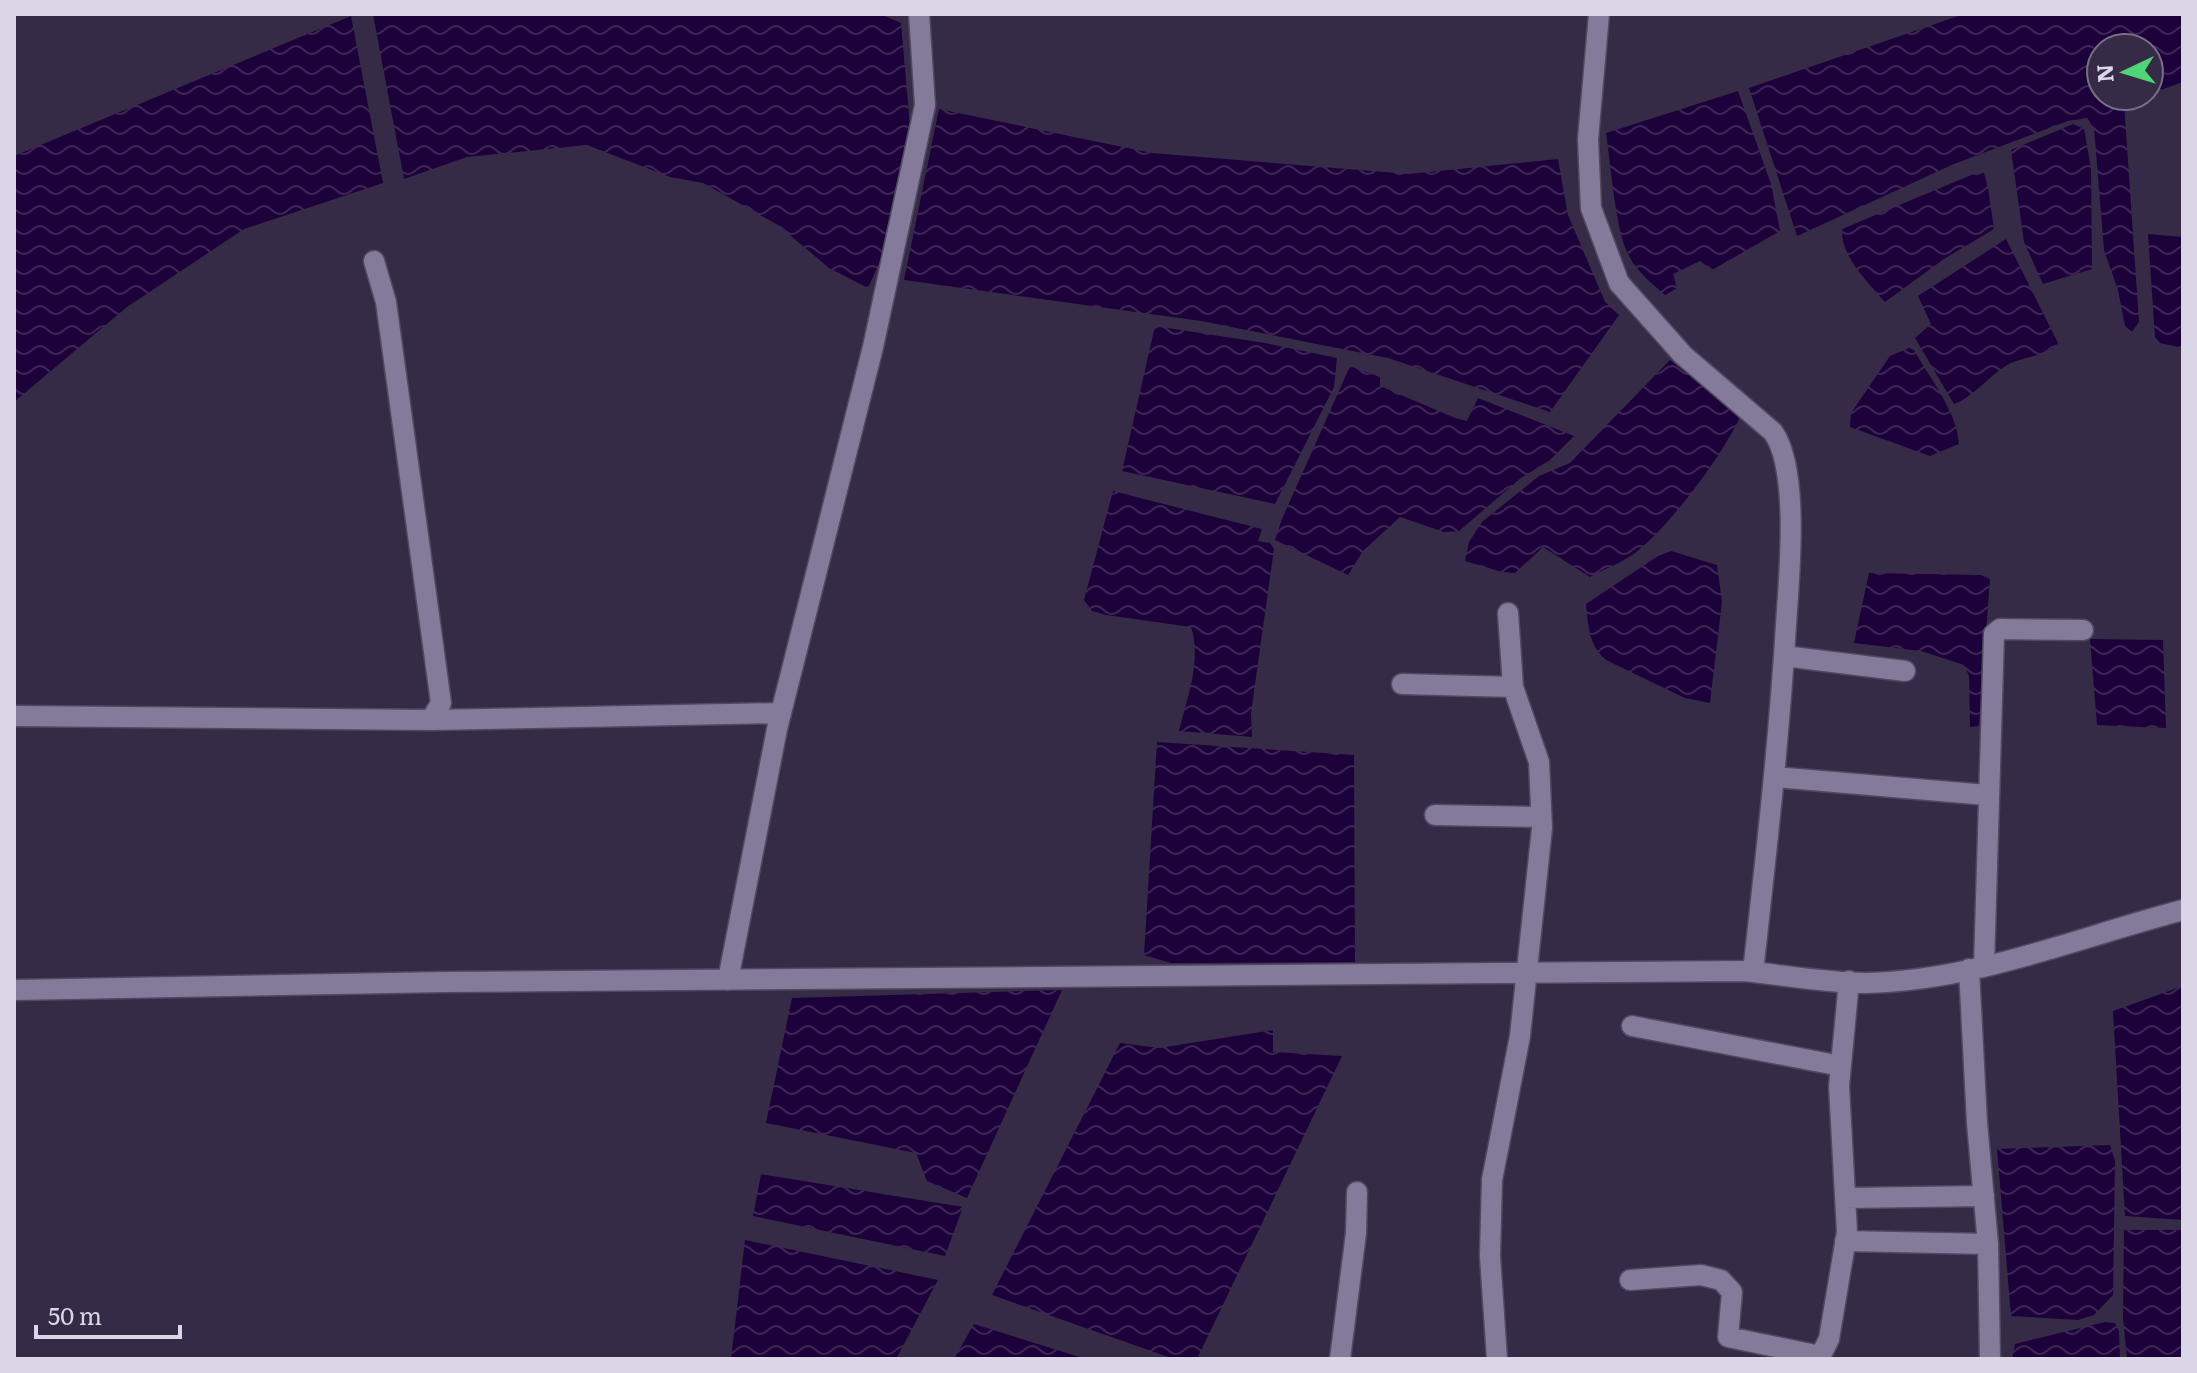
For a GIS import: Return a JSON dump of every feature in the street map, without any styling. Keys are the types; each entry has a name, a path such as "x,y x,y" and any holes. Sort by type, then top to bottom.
{"street":[{"path":"728,980 781,713 873,347 925,105 919,14"},
{"path":"1599,14 1588,139 1591,208 1619,283 1683,355 1773,432 1780,442 1787,479 1791,543 1784,656 1753,972"},
{"path":"374,261 386,302 441,703 431,720"},
{"path":"1501,1358 1490,1256 1492,1180 1520,1036 1541,817 1539,762 1513,687 1508,613"},
{"path":"1990,1359 1988,1244 1977,1123 1976,968 1995,631 2083,630"},
{"path":"1784,656 1905,671"},
{"path":"1402,684 1513,687"},
{"path":"14,716 431,720 781,713"},
{"path":"1774,777 1987,795"},
{"path":"1435,815 1541,817"},
{"path":"14,990 445,982 1753,972 1864,983 1916,979 1976,968 2183,910"},
{"path":"1630,1280 1701,1275 1721,1280 1732,1292 1728,1337 1820,1358 1829,1339 1845,1241 1846,1198 1840,1102 1849,981"},
{"path":"1632,1026 1841,1066"},
{"path":"1340,1359 1356,1233 1357,1192"},
{"path":"1846,1198 1984,1196"},
{"path":"1845,1241 1988,1244"}],"water":[{"path":"373,14 880,14 901,23 910,126 896,226 868,288 829,268 778,225 703,183 670,177 587,145 467,157 404,179"},
{"path":"1964,14 2183,14 2183,82 2165,88 2165,32 2085,32 2085,112 2125,112 2139,322 2132,332 2125,326 2118,290 2104,250 2094,128 2087,118 2068,121 1954,164 1797,236 1749,88"},
{"path":"351,16 383,183 244,229 127,307 14,402 14,156"},
{"path":"1738,91 1771,184 1780,231 1712,270 1700,261 1673,274 1677,288 1665,295 1639,270 1627,252 1616,211 1606,133"},
{"path":"939,109 1152,153 1409,174 1558,159 1568,215 1605,302 1619,315 1550,412 1388,358 1201,321 904,280"},
{"path":"2073,124 2084,129 2091,168 2092,269 2043,284 2024,242 2011,150"},
{"path":"1976,173 1984,173 1994,229 1944,259 1885,302 1850,259 1842,229"},
{"path":"2148,234 2183,237 2183,348 2160,343 2155,337"},
{"path":"2006,239 2058,343 2043,353 2011,363 1954,404 1915,338 1931,324 1918,296"},
{"path":"1155,326 1337,358 1334,387 1275,504 1122,471"},
{"path":"1909,348 1914,350 1942,396 1957,432 1959,444 1930,456 1850,427 1851,413 1890,356"},
{"path":"1670,360 1741,415 1722,450 1694,489 1649,541 1630,557 1590,577 1543,547 1515,573 1465,561 1469,542 1482,522 1539,476 1570,463"},
{"path":"1350,366 1380,377 1380,386 1455,418 1467,421 1478,398 1574,436 1550,460 1521,478 1459,531 1444,532 1400,517 1363,551 1348,575 1275,540"},
{"path":"1113,491 1262,529 1258,541 1270,543 1274,549 1251,713 1252,737 1179,731 1194,666 1191,627 1106,615 1092,611 1084,600"},
{"path":"1671,551 1717,565 1722,602 1710,703 1685,698 1608,661 1597,650 1591,636 1586,604 1658,556"},
{"path":"1869,573 1981,575 1990,579 1979,726 1970,727 1969,676 1964,665 1921,651 1854,643"},
{"path":"2090,639 2163,640 2166,728 2097,725"},
{"path":"1157,742 1354,755 1355,962 1171,963 1144,955"},
{"path":"2183,986 2183,1220 2125,1216 2113,1011"},
{"path":"1062,990 967,1198 927,1181 916,1153 766,1123 792,998"},
{"path":"1273,1030 1273,1052 1342,1056 1197,1359 1174,1359 992,1295 1120,1043 1159,1048"},
{"path":"2110,1145 2115,1161 2113,1295 2094,1315 2078,1320 2011,1316 1997,1149"},
{"path":"761,1174 963,1207 945,1256 753,1216"},
{"path":"2124,1230 2183,1230 2183,1359 2127,1359 2123,1317"},
{"path":"745,1240 938,1280 896,1359 731,1359"},
{"path":"2105,1322 2115,1323 2119,1331 2120,1359 2012,1359 2015,1344"},
{"path":"974,1324 1086,1359 954,1359"}]}
